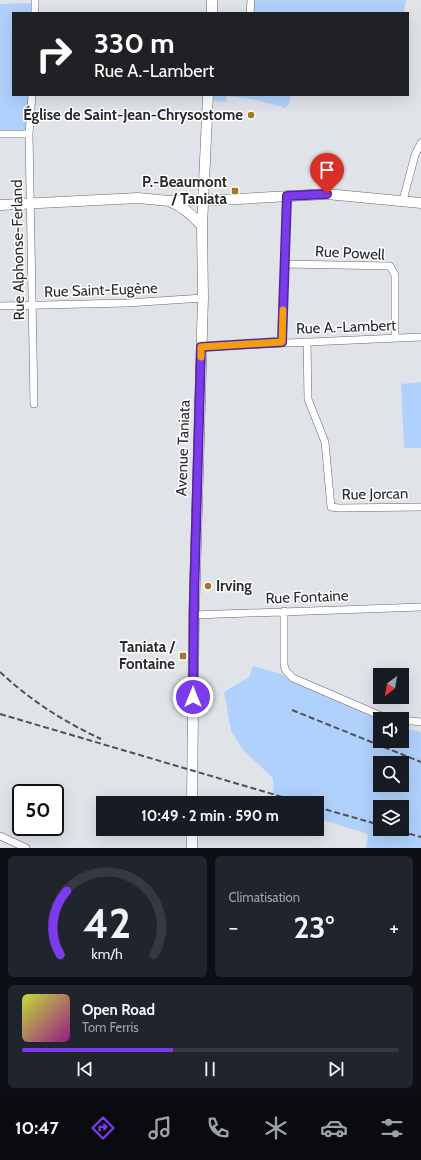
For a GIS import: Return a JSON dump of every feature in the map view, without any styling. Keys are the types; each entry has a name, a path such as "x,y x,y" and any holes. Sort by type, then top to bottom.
{"main road":[{"path":"212,0 212,12"},
{"name":"Avenue Taniata","path":"192,796 194,615 203,298 202,226 208,96"},
{"path":"0,205 138,198 169,201 219,200 327,194 403,200 419,203"},
{"path":"169,201 179,205 191,214 202,226"},
{"path":"192,836 192,848"}],"street":[{"path":"34,12 35,0"},
{"path":"250,12 251,0"},
{"name":"Rue Alphonse-Ferland","path":"32,96 29,134 34,404"},
{"path":"0,134 29,134"},
{"path":"403,200 415,155 421,143"},
{"path":"282,342 287,196"},
{"name":"Rue Powell","path":"285,264 390,266 395,275 395,338"},
{"name":"Rue Saint-Eugène","path":"0,306 127,303 203,298"},
{"name":"Rue A.-Lambert","path":"201,347 282,342 421,338"},
{"name":"Rue Jorcan","path":"307,342 308,399 326,442 331,507 421,507"},
{"name":"Rue Fontaine","path":"194,615 421,607"},
{"path":"284,611 284,665 286,671 293,678 373,712"},
{"path":"409,721 421,722"},
{"path":"0,836 26,848"}],"shaded area":[{"path":"251,0 406,0 404,12 250,12"},
{"path":"35,3 35,12 12,12 12,96 32,96 29,134 0,134 0,4"},
{"path":"214,96 227,96 226,102 214,101"},
{"path":"227,96 291,96 289,104 285,108 257,100"},
{"path":"421,382 421,448 404,448 401,384"},
{"path":"253,666 281,674 373,716 373,748 409,748 409,729 421,732 421,848 366,848 368,834 324,820 324,796 274,796 273,778 243,750 231,731 224,692 249,677"}],"railway":[{"path":"0,672 23,692 48,710 101,739"},
{"path":"292,710 421,762"},
{"path":"0,714 279,796"},
{"path":"324,809 373,823"},
{"path":"409,834 421,837"}],"slow traffic":[{"path":"201,357 201,347 282,342 283,310"}],"place":[{"name":"Église de Saint-Jean-Chrysostome","path":"251,115"},
{"name":"P.-Beaumont / Taniata","path":"235,191"},
{"name":"Irving","path":"208,586"},
{"name":"Taniata / Fontaine","path":"183,656"}],"route":[{"path":"193,697 194,599 201,347 282,342 287,196 327,194"}]}
